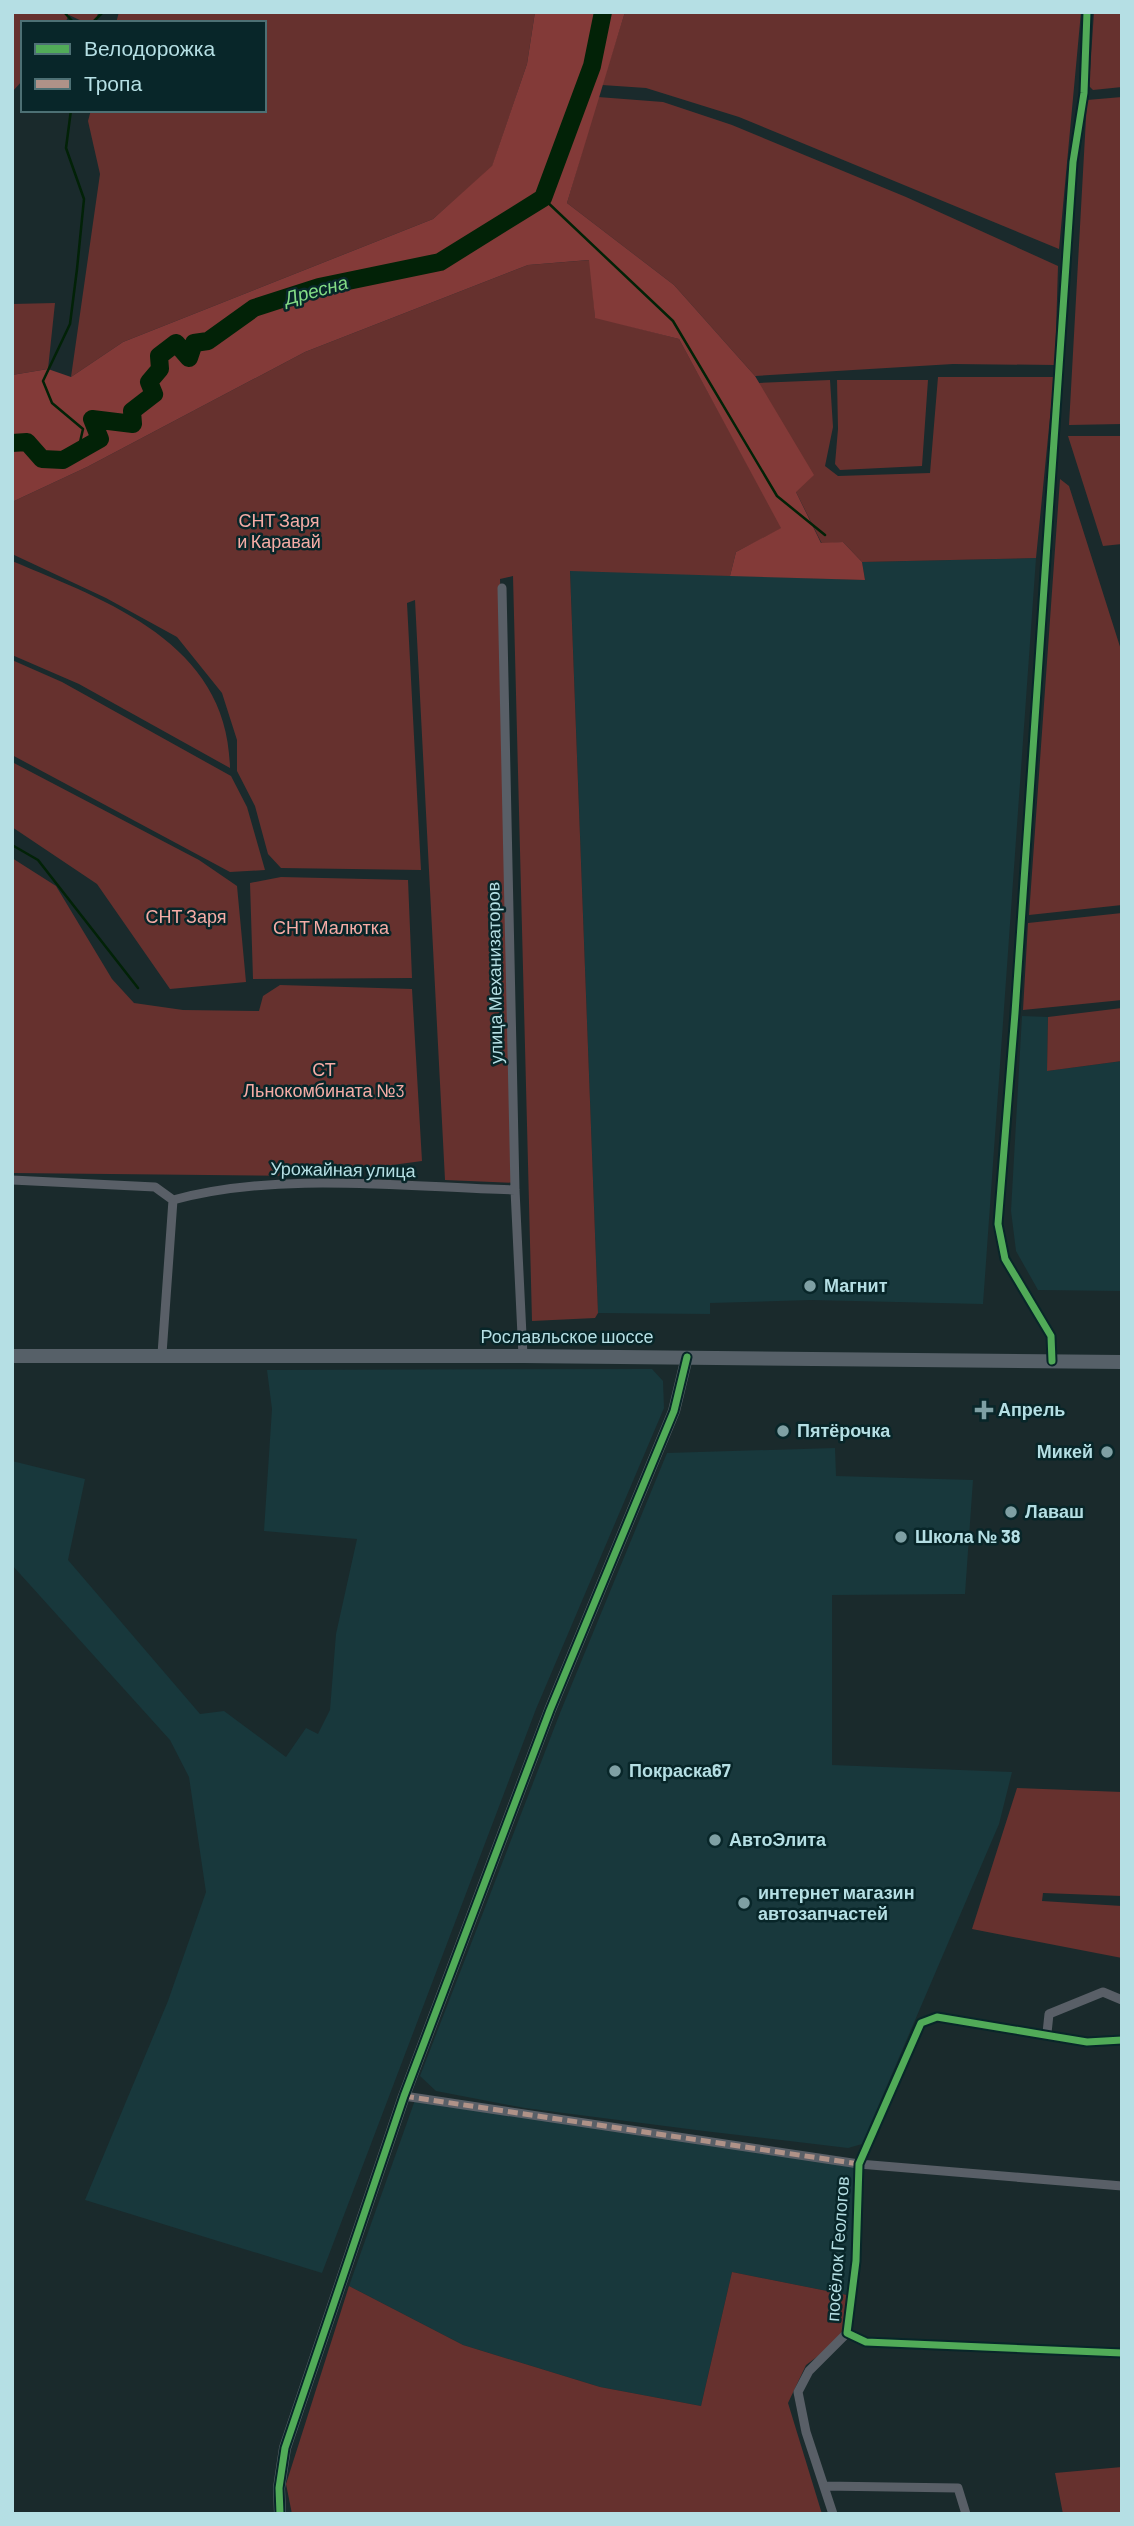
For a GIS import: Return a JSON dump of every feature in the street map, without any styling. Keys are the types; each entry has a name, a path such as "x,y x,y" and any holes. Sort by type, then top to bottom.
{"main road":[{"name":"Рославльское шоссе","path":"12,1356 162,1354 1122,1362"}],"street":[{"path":"1052,1361 1051,1336 1005,1259 998,1224 1016,1013 1073,162 1084,93 1087,12"},
{"name":"улица Механизаторов","path":"502,588 515,1189 523,1356"},
{"path":"12,1180 106,1182 155,1187 173,1200 162,1354"},
{"name":"Урожайная улица","path":"173,1200 207,1190 266,1183 515,1189"},
{"path":"280,2514 279,2488 285,2448 404,2096 550,1710 674,1411 687,1357"},
{"path":"1047,2033 1049,2014 1059,2008 1103,1992 1122,2000"},
{"name":"посёлок Геологов","path":"1122,2040 1087,2042 1047,2033 996,2029 937,2017 921,2023 859,2164 856,2261 847,2333 866,2342 1122,2353"},
{"path":"404,2096 859,2164"},
{"name":"посёлок Геологов","path":"859,2164 1122,2186"},
{"path":"834,2514 806,2432 798,2392 809,2371 847,2333"},
{"path":"824,2486 958,2488 967,2514"}],"shaded area":[{"path":"535,12 625,12 567,203 674,285 755,376 814,475 796,492 821,543 843,542 862,562 865,580 730,576 736,552 781,528 679,339 595,318 589,260 528,265 305,352 87,467 12,502 12,375 48,369 71,377 123,342 433,219 492,166 527,64"},
{"path":"1036,558 983,1304 811,1300 710,1303 710,1314 598,1313 570,570 865,580 862,562"},
{"path":"1022,1016 1048,1017 1047,1071 1122,1061 1122,1291 1038,1290 1016,1251 1011,1211"},
{"path":"652,1369 663,1381 664,1408 536,1709 322,2273 85,2200 168,2001 206,1892 189,1777 170,1740 12,1565 12,1461 85,1479 68,1560 200,1714 224,1711 286,1757 306,1728 318,1734 330,1710 336,1634 357,1539 264,1531 272,1409 267,1370"},
{"path":"835,1448 836,1476 973,1480 965,1594 832,1595 832,1765 1012,1772 999,1824 862,2144 848,2148 704,2131 525,2108 436,2091 420,2076 560,1713 667,1453"},
{"path":"415,2100 861,2167 852,2296 732,2272 701,2406 600,2387 463,2345 349,2286"}],"green space":[{"path":"12,12 98,12 96,21 82,21 69,15 66,21 21,21 21,82 12,92"},
{"path":"119,12 535,12 527,64 492,167 433,219 123,342 71,377 100,174 88,121 90,112 266,112 266,21 117,21"},
{"path":"625,12 1081,12 1059,249 739,117 646,88 602,85"},
{"path":"1094,12 1122,12 1122,87 1093,90 1089,86"},
{"path":"598,97 663,102 732,125 906,197 1058,266 1055,365 953,364 755,376 674,285 567,203"},
{"path":"1122,97 1122,424 1069,425 1087,100"},
{"name":"СНТ Заря и Каравай","path":"590,260 595,317 679,339 782,528 736,552 730,576 570,571 598,1313 595,1318 532,1321 513,576 500,579 518,1183 445,1180 415,600 407,603 421,870 281,868 268,854 255,806 237,771 237,740 222,693 177,637 106,598 12,554 12,502 87,467 305,352 528,265"},
{"path":"55,303 48,369 12,375 12,304"},
{"path":"938,377 1054,377 1036,558 862,562 843,542 822,544 796,492 759,383 830,380 833,427 825,466 838,476 930,473"},
{"path":"837,380 928,380 922,466 840,470 835,464 838,429"},
{"path":"1068,436 1122,436 1122,544 1103,546"},
{"path":"1060,479 1069,486 1122,653 1122,905 1029,915"},
{"path":"12,561 124,612 157,633 186,659 209,689 224,725 230,768 79,684 12,655"},
{"name":"СНТ Заря","path":"12,660 62,682 231,776 247,807 265,870 230,872 12,755"},
{"name":"СНТ Заря","path":"12,762 199,860 237,886 246,982 170,989 97,884 12,827"},
{"name":"СТ Льнокомбината №3","path":"12,858 56,886 112,979 134,1003 183,1010 259,1011 263,996 280,985 412,989 422,1161 311,1176 12,1173"},
{"name":"СНТ Малютка","path":"281,877 408,880 412,978 253,979 250,883"},
{"path":"1122,913 1122,1000 1023,1010 1028,923"},
{"path":"1122,1008 1122,1061 1047,1071 1048,1017"},
{"path":"1017,1788 1122,1792 1122,1896 1043,1893 1042,1901 1122,1906 1122,1958 972,1929"},
{"path":"732,2272 852,2296 841,2339 806,2365 788,2403 822,2514 292,2514 286,2484 349,2286 463,2345 600,2387 701,2406"},
{"path":"1122,2467 1122,2514 1063,2514 1055,2473"}],"waterway":[{"path":"64,12 72,21"},
{"path":"94,21 103,12"},
{"name":"Дресна","path":"12,443 27,442 42,459 63,460 100,439 92,419 133,424 132,411 154,394 149,382 160,369 159,356 176,343 189,358 194,343 208,341 254,308 319,287 440,262 543,198 592,66 603,12"},
{"path":"71,112 66,148 84,199 77,269 70,324 43,381 52,403 83,429 78,451"},
{"path":"543,198 673,321 777,496 825,535"},
{"path":"12,845 38,860 138,988"}],"marked path":[{"path":"404,2096 859,2164"}],"cycle path":[{"path":"1052,1361 1051,1336 1005,1259 998,1224 1073,162 1084,93 1087,12"},
{"path":"280,2514 279,2488 285,2448 404,2096 550,1710 674,1411 687,1357"},
{"path":"1122,2040 1087,2042 937,2017 921,2023 859,2164 856,2261 847,2333 866,2342 1122,2353"}],"place":[{"name":"Магнит","path":"810,1286"},
{"name":"Апрель","path":"984,1410"},
{"name":"Пятёрочка","path":"783,1431"},
{"name":"Микей","path":"1107,1452"},
{"name":"Лаваш","path":"1011,1512"},
{"name":"Школа № 38","path":"901,1537"},
{"name":"Покраска67","path":"615,1771"},
{"name":"АвтоЭлита","path":"715,1840"},
{"name":"интернет магазин автозапчастей","path":"744,1903"}]}
